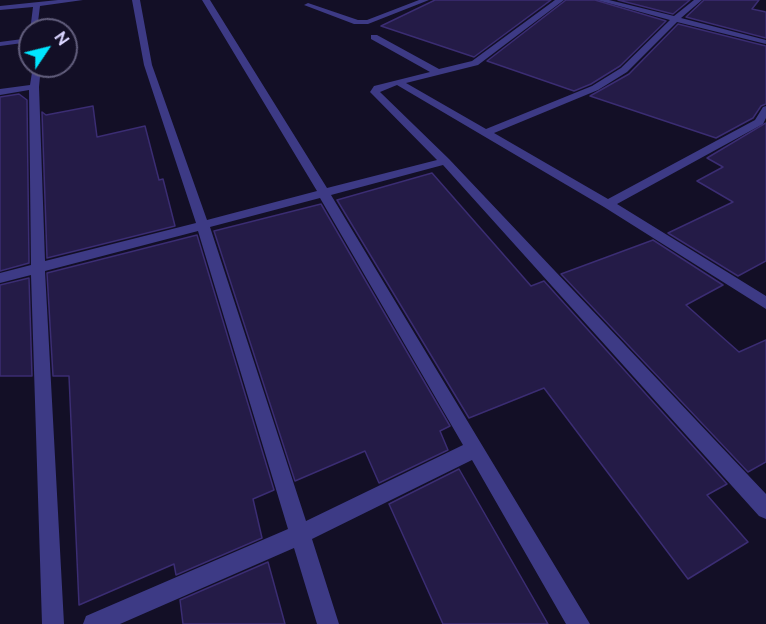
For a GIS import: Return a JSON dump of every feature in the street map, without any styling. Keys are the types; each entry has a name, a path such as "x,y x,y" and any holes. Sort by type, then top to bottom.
{"street":[{"path":"0,8 79,0"},
{"path":"136,0 148,65 203,225 328,624"},
{"path":"206,0 324,192 579,624"},
{"path":"308,5 349,20 368,22 425,0"},
{"path":"560,0 480,60 377,88 375,92 445,161 766,509"},
{"path":"601,0 766,42"},
{"path":"488,132 595,88 624,70 675,19 698,0"},
{"path":"35,18 37,4"},
{"path":"374,37 437,72"},
{"path":"0,44 18,42"},
{"path":"35,78 38,267 53,624"},
{"path":"398,82 488,132 608,204 766,303"},
{"path":"0,92 34,87"},
{"path":"608,204 759,122 766,109"},
{"path":"0,278 445,161"},
{"path":"94,624 301,534 475,449"}],"building":[{"path":"435,0 551,0 474,57 381,26"},
{"path":"566,0 595,0 666,21 620,66 591,84 574,91 487,61"},
{"path":"618,0 690,0 673,14"},
{"path":"704,0 759,0 752,9 766,12 766,38 686,17"},
{"path":"678,24 766,46 766,104 761,106 753,118 716,138 590,96 629,74"},
{"path":"19,94 27,100 29,263 0,271 0,97"},
{"path":"93,106 97,137 145,126 159,180 163,179 175,226 47,258 42,112 46,115"},
{"path":"766,123 766,261 738,276 668,233 733,202 697,181 723,167 707,158"},
{"path":"432,173 531,286 544,281 727,484 707,495 748,542 688,579 544,388 469,418 337,200"},
{"path":"321,204 450,426 440,431 448,450 379,483 365,451 295,481 214,231"},
{"path":"197,235 274,490 253,499 262,538 176,575 174,564 79,605 69,376 53,376 47,273"},
{"path":"653,240 723,285 686,305 739,352 766,340 766,462 748,472 561,274"},
{"path":"29,278 32,376 0,376 0,285"},
{"path":"459,469 548,624 443,624 389,504"},
{"path":"268,562 285,624 183,624 180,600"}]}
